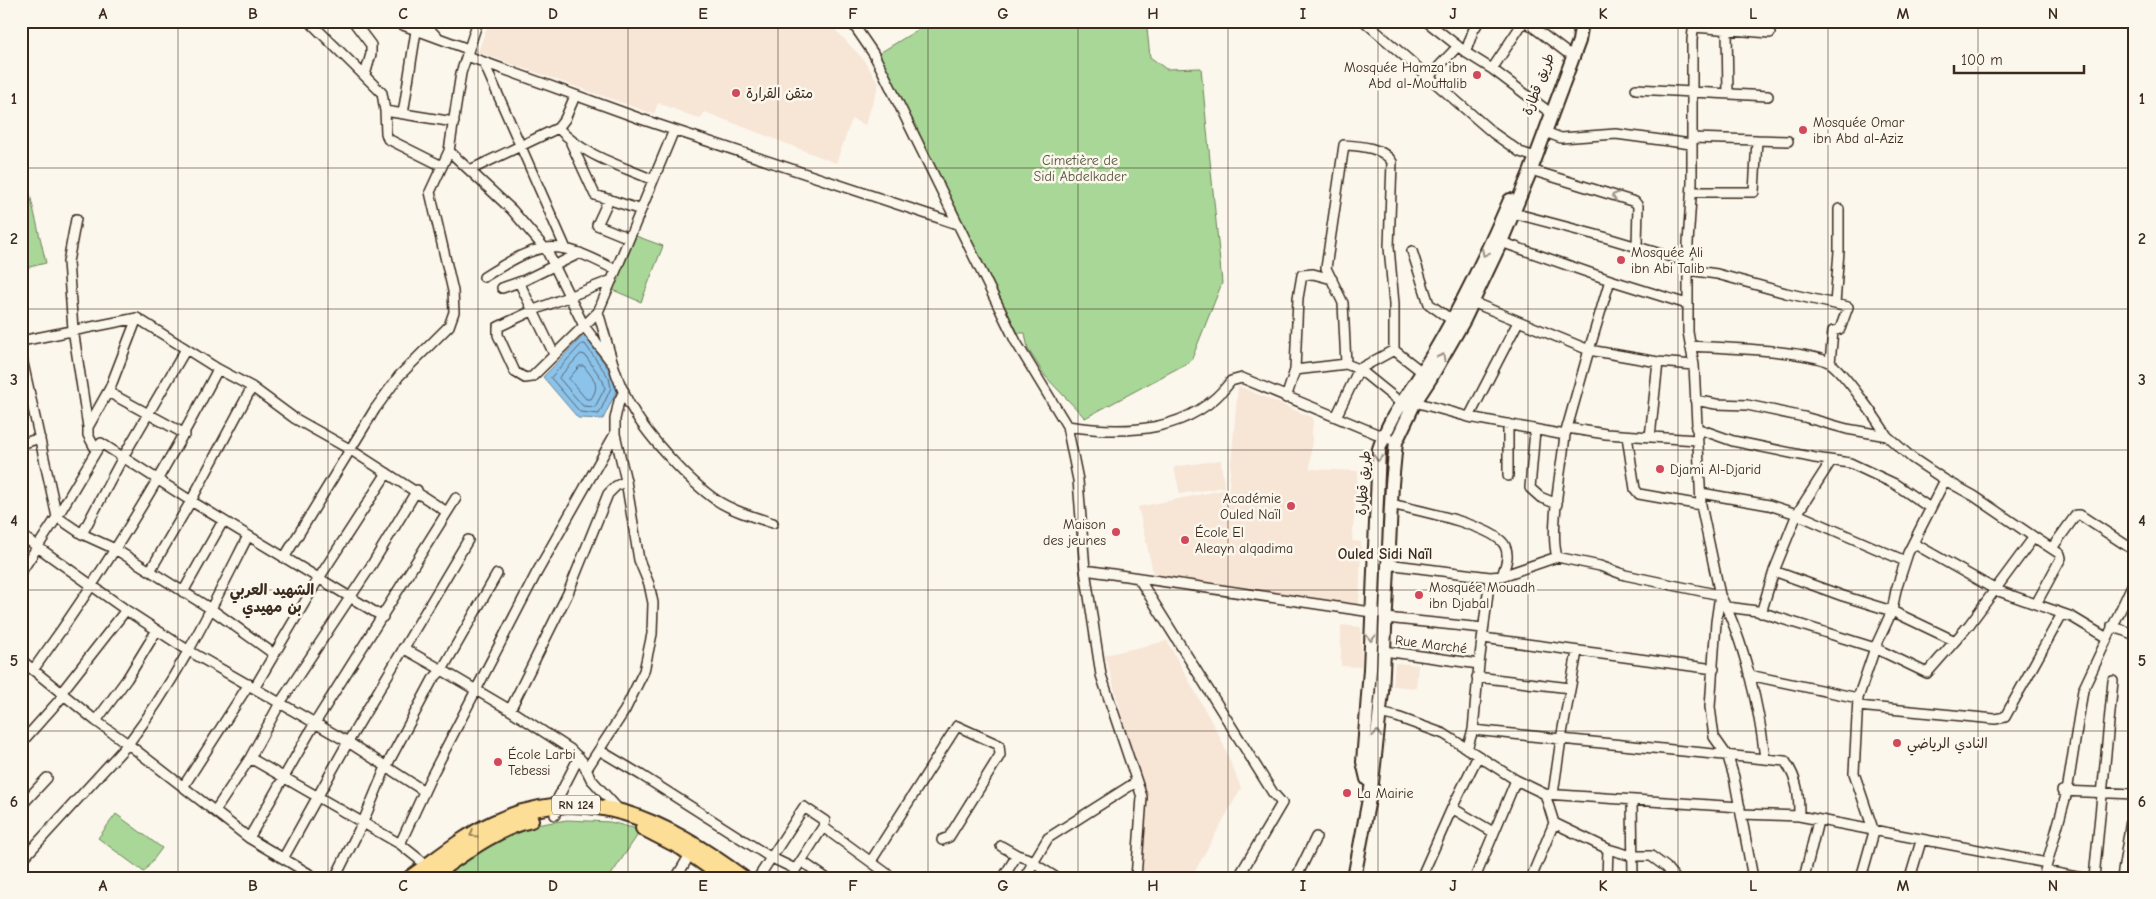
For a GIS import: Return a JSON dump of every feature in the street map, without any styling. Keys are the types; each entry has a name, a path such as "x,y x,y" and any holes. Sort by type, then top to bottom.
{"main road":[{"name":"طريق قطارة","path":"1372,783 1367,779 1364,762 1370,669 1379,449 1386,428 1408,405 1458,318 1531,156 1570,53 1573,38 1581,27"},
{"name":"طريق قطارة","path":"1458,318 1472,302 1501,242 1531,170 1531,156 1545,132 1548,112"},
{"name":"طريق قطارة","path":"1354,878 1372,783 1379,713 1396,442 1408,405"},
{"name":"RN 124","path":"410,878 430,872 468,838 494,823 523,812 556,811 593,806 620,810 657,824 743,878"},
{"name":"RN 124","path":"556,811 617,819 652,832 694,849 725,878"}],"street":[{"path":"309,21 382,93 388,139 442,166"},
{"path":"353,21 371,45 371,54 365,76"},
{"path":"392,21 440,40 484,63 575,96 957,224"},
{"path":"422,21 440,40"},
{"path":"284,558 399,376 443,333 454,312 453,291 430,192 449,151 457,90 478,21"},
{"path":"851,21 880,66 1016,342 1067,426 1078,480 1085,570 1101,675 1142,797 1136,878"},
{"path":"1364,21 1493,133 1520,152 1531,156"},
{"path":"1426,21 1548,112"},
{"path":"1428,78 1462,49 1479,21"},
{"path":"1492,69 1524,21 1570,53"},
{"path":"2130,21 2135,24"},
{"path":"1764,758 1749,675 1726,607 1720,595 1702,504 1696,428 1694,365 1690,346 1687,304 1692,192 1692,40 1694,24 1727,30 1770,33"},
{"path":"1727,30 1728,94"},
{"path":"403,114 416,31"},
{"path":"484,63 566,249"},
{"path":"1636,89 1768,96"},
{"path":"470,170 522,147 558,128 565,119 575,96"},
{"path":"385,111 454,122"},
{"path":"558,128 570,141 583,150 653,180"},
{"path":"612,280 502,324 497,330 515,372 524,378 532,376 598,312 612,280 674,130"},
{"path":"1545,132 1561,138 1616,134 1691,141 1788,141"},
{"path":"1692,192 1754,192 1757,140"},
{"path":"570,141 595,195 641,210"},
{"path":"1346,364 1343,302 1326,268 1344,145 1365,146 1389,156 1392,162 1389,247 1394,304 1394,350"},
{"path":"449,151 512,210 544,247 584,326 615,367"},
{"path":"1531,170 1635,202 1638,206 1637,246"},
{"path":"609,199 597,225 629,238"},
{"path":"1836,304 1839,209"},
{"path":"1513,213 1637,246 1688,266 1786,294 1848,307 1840,330 1833,331 1830,363"},
{"path":"76,219 68,262 73,329 88,435 96,450"},
{"path":"1501,242 1610,280 1687,304"},
{"path":"484,277 527,252 555,246 580,253 616,270"},
{"path":"1412,251 1429,304 1446,316 1458,318"},
{"path":"502,288 555,267 580,253"},
{"path":"1286,398 1295,370 1298,298 1302,275 1313,274 1332,279"},
{"path":"1557,556 1554,546 1557,504 1566,431 1610,280"},
{"path":"519,282 554,354"},
{"path":"1472,302 1589,350 1658,362 1694,365"},
{"path":"598,312 624,392 632,410 649,433 716,500 744,514 773,523"},
{"path":"88,427 108,392 137,318"},
{"path":"21,341 73,329 137,318 218,370 252,387 294,418 351,450 447,512"},
{"path":"1469,416 1518,322"},
{"path":"1690,346 1800,355 1830,363 1877,419 1887,436 1912,458 1945,480 1974,496 2060,554 2061,558 2036,604"},
{"path":"82,534 123,457 186,349"},
{"path":"1336,417 1359,369 1394,350"},
{"path":"1394,350 1426,375"},
{"path":"21,354 57,516 82,534 115,549 211,609 274,654"},
{"path":"1650,436 1658,362"},
{"path":"1295,370 1346,364 1359,369 1408,405 1535,430 1697,440"},
{"path":"33,670 92,586 159,480 218,370"},
{"path":"1067,426 1100,432 1144,430 1172,422 1204,407 1220,396 1231,381 1242,378 1286,398 1396,442"},
{"path":"150,571 191,501 252,387"},
{"path":"108,392 185,434"},
{"path":"586,770 625,710 644,671 652,634 653,603 649,584 639,560 626,481 615,434 614,419 619,401 624,392"},
{"path":"1695,400 1716,404 1747,406 1804,417 1847,429 1887,436"},
{"path":"1508,424 1508,476"},
{"path":"1696,428 1733,441 1850,463 1895,484 1930,508"},
{"path":"1535,430 1530,488 1540,497 1557,504"},
{"path":"400,844 424,790 536,574 615,434"},
{"path":"1627,436 1635,489 1639,494 1702,504"},
{"path":"21,444 40,438"},
{"path":"21,572 101,443 191,501 383,617"},
{"path":"1761,612 1774,572 1797,514 1830,460"},
{"path":"183,787 274,654 319,578 387,473"},
{"path":"1861,878 1874,832 1854,773 1858,702 1875,648 1892,611 1905,561 1945,480"},
{"path":"510,710 568,593 608,494 616,486 626,481"},
{"path":"215,811 250,758 280,703 417,491"},
{"path":"1701,493 1769,505 1797,514 1905,561"},
{"path":"249,838 315,723 456,498"},
{"path":"1392,504 1467,523 1500,539 1506,547 1507,560 1502,576"},
{"path":"2052,548 2076,515 2080,515 2135,551"},
{"path":"183,592 223,520"},
{"path":"21,535 126,610 189,651 348,742 424,790"},
{"path":"23,857 128,744 144,724 189,651 248,536"},
{"path":"1726,607 1761,612 1875,648 1927,673 1955,642 1996,590 2034,537"},
{"path":"284,857 348,742 468,540"},
{"path":"1913,543 1996,590 2072,617 2107,638"},
{"path":"1387,564 1490,577 1502,576 1557,556 1600,566 1625,575 1720,595"},
{"path":"1085,570 1372,612 1386,616 1483,628"},
{"path":"1774,572 1892,611 1955,642"},
{"path":"336,878 363,822 386,767 433,679 442,670 497,574"},
{"path":"1479,664 1490,577"},
{"path":"1139,579 1217,704 1282,803 1238,878"},
{"path":"2045,871 2064,791 2083,690 2135,579"},
{"path":"1720,595 1716,622 1710,707 1714,737 1728,757 1734,777 1753,878"},
{"path":"21,743 63,694 126,610"},
{"path":"1749,675 1858,702 1994,719 2005,717 2062,614"},
{"path":"2112,626 2135,635"},
{"path":"96,721 127,679 156,630"},
{"path":"1483,638 1714,669"},
{"path":"403,648 510,710 570,748 579,757 591,779 620,810"},
{"name":"Rue Marché","path":"1384,652 1479,664 1473,730 1467,749"},
{"path":"1532,878 1554,824 1549,794 1577,652"},
{"path":"21,660 96,721 249,838 284,857 316,878"},
{"path":"1477,677 1570,688"},
{"path":"2094,878 2113,681"},
{"path":"1379,713 1433,729 1516,780 1549,794 1799,816 1921,841 2082,878"},
{"path":"871,862 957,726 998,745 1000,755 948,837 942,840"},
{"path":"1473,730 1728,757 1764,758 1785,761 1794,774 1799,795 1799,816"},
{"path":"599,750 770,857 795,869"},
{"path":"1421,878 1452,808 1478,756"},
{"path":"556,811 559,794 579,757"},
{"path":"250,758 316,798 363,822 400,844 430,872"},
{"path":"21,806 47,778"},
{"path":"1475,878 1516,780"},
{"path":"1024,878 1048,838 1136,782"},
{"path":"2064,791 2102,791 2135,794 2122,878"},
{"path":"1632,800 1632,878"},
{"path":"758,878 804,807 825,821 790,878"},
{"path":"1452,808 1493,832"},
{"path":"1804,878 1818,821"},
{"path":"1554,824 1608,849 1632,856 1650,856 1666,867 1676,878"},
{"path":"823,827 893,878"},
{"path":"1296,878 1316,837"},
{"path":"1910,878 1921,841"},
{"path":"1001,846 1034,862 1057,878"},
{"path":"676,878 694,849"},
{"path":"1607,878 1608,849"},
{"path":"1003,878 1017,855"},
{"path":"801,861 826,878"}],"shaded area":[{"name":"متقن القرارة","path":"489,21 827,21 863,59 879,84 865,125 852,119 836,163 705,112 700,119 658,103 654,114 478,52"},
{"name":"Académie Ouled Naïl","path":"1238,386 1313,418 1310,469 1358,471 1352,541 1361,542 1359,607 1221,584 1155,580 1138,507 1228,489 1224,541"},
{"path":"1221,460 1224,487 1180,494 1174,467"},
{"path":"1341,625 1361,627 1361,667 1341,666"},
{"path":"1167,641 1221,739 1241,788 1191,878 1142,878 1145,796 1105,655"},
{"path":"1395,663 1418,665 1416,688 1393,686"}],"green space":[{"name":"Cimetière de Sidi Abdelkader","path":"932,21 1149,21 1147,29 1150,57 1166,69 1201,68 1222,283 1191,361 1085,418 1045,376 1028,349 1025,333 1018,333 878,54"},
{"path":"21,156 46,263 21,269"},
{"path":"636,236 663,246 641,302 613,290"},
{"path":"116,814 162,848 144,872 98,838"},
{"path":"567,820 610,822 641,830 609,878 443,878 486,848 509,835 533,826"}],"water":[{"path":"582,337 586,337 613,376 617,390 603,419 578,418 543,377"}],"place":[{"name":"Mosquée Hamza ibn Abd al-Mouttalib","path":"1477,75"},
{"name":"متقن القرارة","path":"736,93"},
{"name":"Mosquée Omar ibn Abd al-Aziz","path":"1803,130"},
{"name":"Mosquée Ali ibn Abi Talib","path":"1621,260"},
{"name":"Djami Al-Djarid","path":"1660,469"},
{"name":"Académie Ouled Naïl","path":"1291,506"},
{"name":"Maison des jeunes","path":"1116,532"},
{"name":"École El Aleayn alqadima","path":"1185,540"},
{"name":"Mosquée Mouadh ibn Djabal","path":"1419,595"},
{"name":"النادي الرياضي","path":"1897,743"},
{"name":"École Larbi Tebessi","path":"498,762"},
{"name":"La Mairie","path":"1347,793"}],"district":[{"name":"Ouled Sidi Naïl","path":"1385,554"},
{"name":"الشهيد العربي بن مهيدي","path":"272,598"}]}
